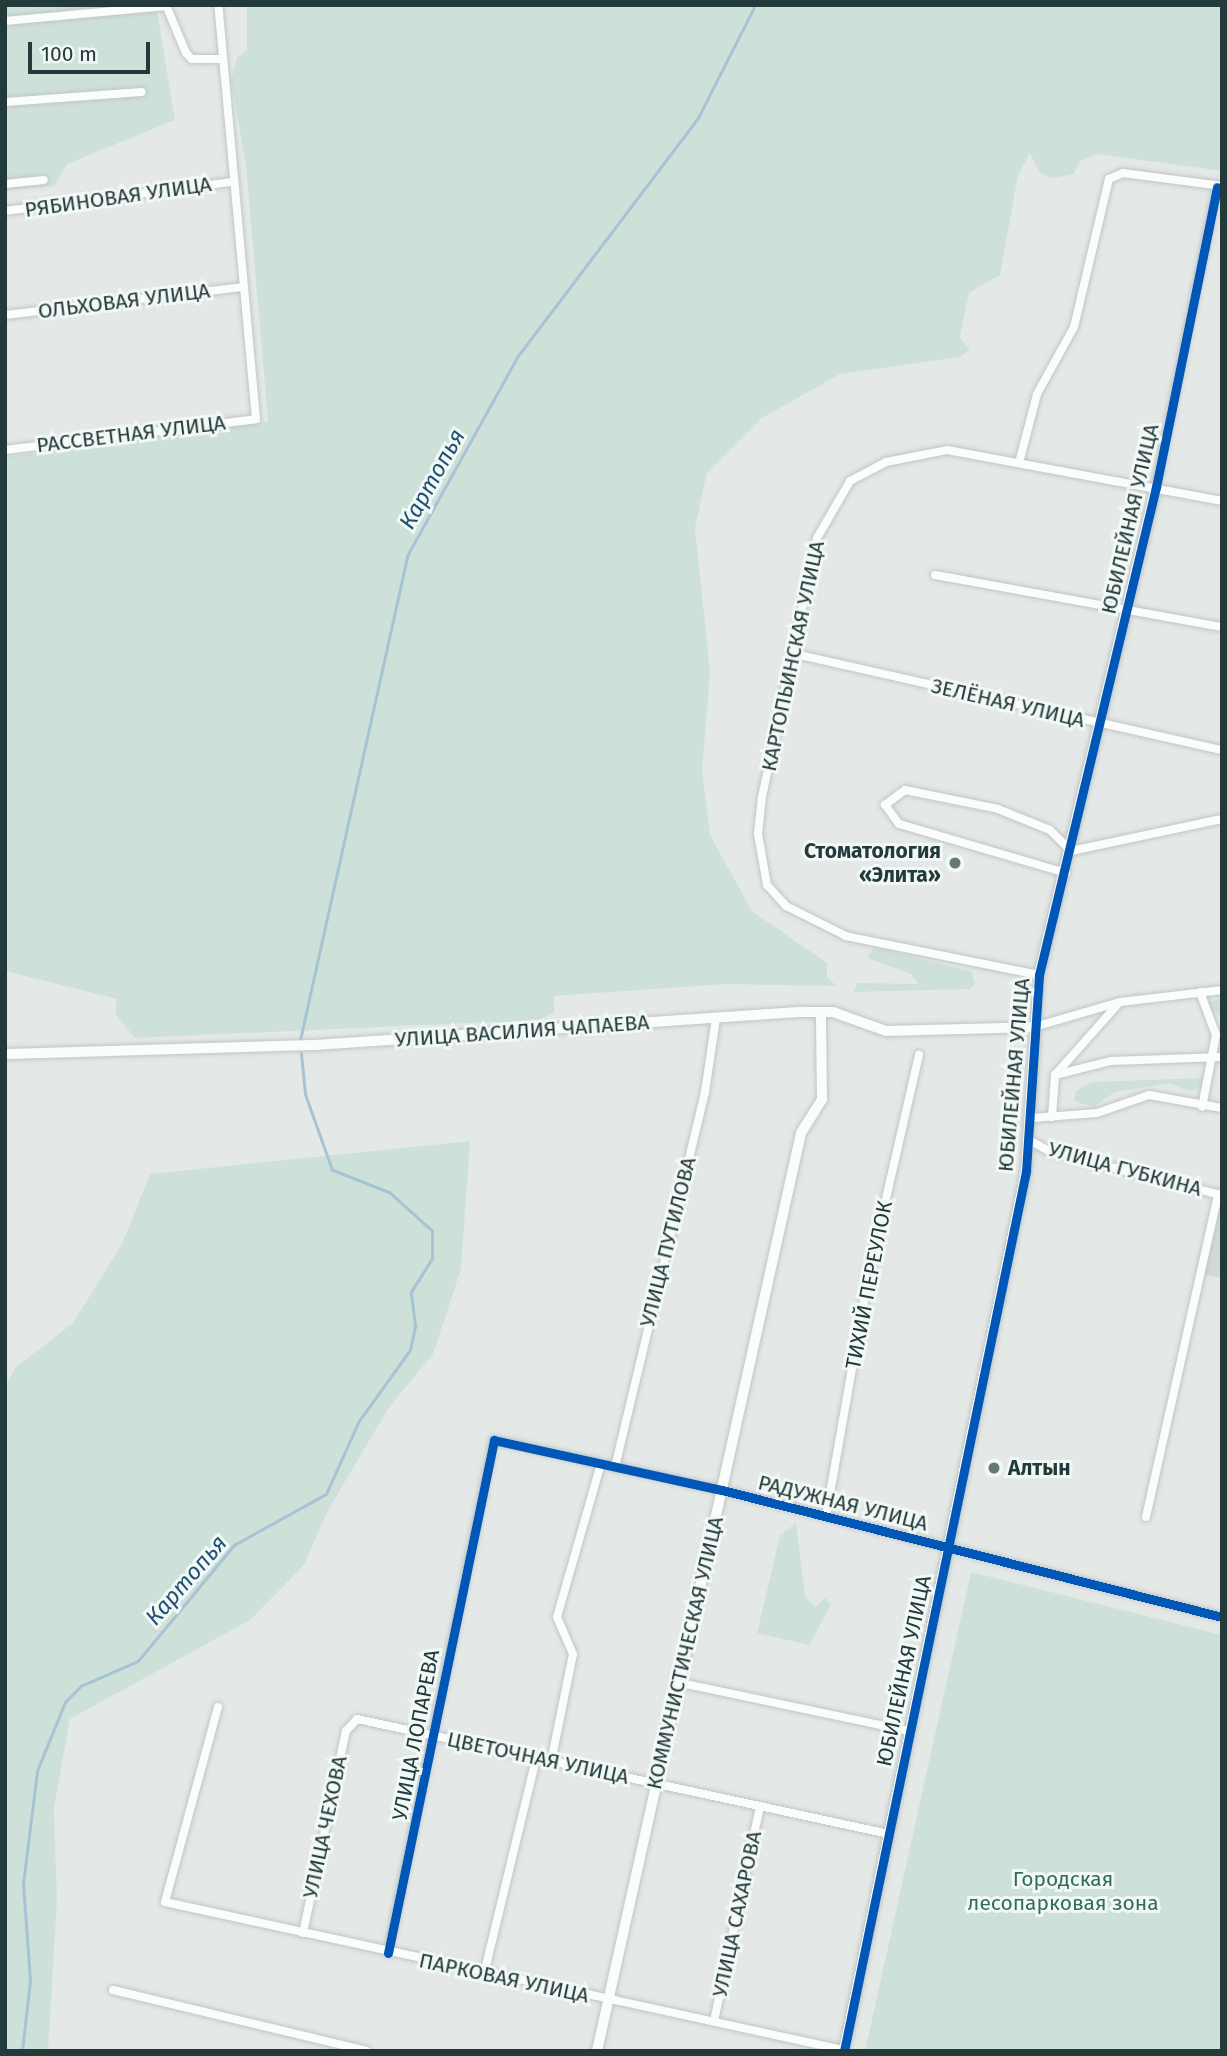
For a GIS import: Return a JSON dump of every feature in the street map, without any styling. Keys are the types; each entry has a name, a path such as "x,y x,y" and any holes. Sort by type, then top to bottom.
{"street":[{"path":"218,5 220,58 242,287"},
{"path":"5,21 166,6 192,59 220,58"},
{"path":"5,102 142,92"},
{"path":"1020,459 1037,394 1074,327 1109,179 1123,173 1219,187"},
{"path":"5,184 44,180"},
{"name":"РЯБИНОВАЯ УЛИЦА","path":"5,211 232,181"},
{"name":"ЮБИЛЕЙНАЯ УЛИЦА","path":"844,2050 1030,1140 1034,1027 1039,975 1066,873 1156,487 1219,187"},
{"name":"ОЛЬХОВАЯ УЛИЦА","path":"5,315 242,287"},
{"name":"РАССВЕТНАЯ УЛИЦА","path":"5,450 256,419 242,287"},
{"name":"КАРТОПЬИНСКАЯ УЛИЦА","path":"1039,975 846,936 774,897 758,834 817,538 850,481 886,462 927,452 1007,456 1222,501"},
{"path":"935,575 1222,627"},
{"name":"ЗЕЛЁНАЯ УЛИЦА","path":"795,654 1222,750"},
{"path":"1066,873 899,824 885,805 905,790 985,806 1039,824 1071,851 1222,819"},
{"path":"1034,1027 1120,1002 1222,990"},
{"path":"1200,992 1215,1029 1217,1057 1202,1107"},
{"path":"1052,1117 1055,1075 1120,1002"},
{"name":"УЛИЦА ВАСИЛИЯ ЧАПАЕВА","path":"5,1054 315,1045 716,1017 821,1013 886,1031 1034,1027"},
{"name":"КОММУНИСТИЧЕСКАЯ УЛИЦА","path":"597,2051 676,1682 722,1490 801,1133 824,1090 821,1013"},
{"name":"УЛИЦА ПУТИЛОВА","path":"615,1467 705,1093 716,1017"},
{"name":"ТИХИЙ ПЕРЕУЛОК","path":"826,1516 869,1273 919,1055"},
{"path":"1055,1075 1111,1061 1217,1057"},
{"path":"1032,1118 1097,1112 1149,1096 1202,1107 1222,1108"},
{"name":"УЛИЦА ГУБКИНА","path":"1030,1140 1051,1153 1220,1194"},
{"path":"1146,1517 1220,1194"},
{"name":"РАДУЖНАЯ УЛИЦА","path":"494,1440 722,1490 1222,1617"},
{"name":"УЛИЦА ЛОПАРЕВА","path":"388,1953 437,1736 458,1595 494,1440"},
{"path":"551,1762 573,1654 556,1617 601,1464"},
{"path":"676,1682 909,1731"},
{"name":"ПАРКОВАЯ УЛИЦА","path":"218,1707 166,1902 484,1974 844,2050"},
{"name":"ЦВЕТОЧНАЯ УЛИЦА","path":"352,1722 363,1719 536,1759 889,1834"},
{"name":"УЛИЦА ЧЕХОВА","path":"303,1933 352,1722"},
{"path":"484,1974 536,1759"},
{"name":"УЛИЦА САХАРОВА","path":"714,2021 760,1807"},
{"path":"113,1990 367,2051"}],"shaded area":[{"path":"1222,1202 1222,1278 1204,1275"}],"green space":[{"path":"5,5 156,5 175,120 67,164 54,186 5,190"},
{"path":"247,5 1222,5 1222,171 1097,154 1080,161 1074,174 1052,178 1040,173 1030,153 1018,175 1000,275 969,293 960,337 970,350 960,357 840,374 762,418 707,473 695,528 710,672 702,770 710,835 752,911 827,963 827,978 837,986 726,984 554,996 554,1013 522,1027 491,1022 135,1038 115,1013 117,999 5,971 5,457 268,422 246,165 231,80 237,58 247,50"},
{"path":"874,947 972,972 975,984 970,989 854,992 857,983 918,984 911,974 867,958"},
{"path":"1222,998 1222,1018 1206,1003"},
{"path":"1204,1078 1201,1088 1188,1091 1170,1083 1115,1092 1093,1107 1074,1101 1076,1091 1091,1082"},
{"path":"470,1141 461,1269 433,1354 388,1409 328,1510 304,1565 250,1620 70,1719 54,1808 57,1900 48,2051 5,2051 5,1386 16,1367 73,1323 122,1244 150,1174"},
{"path":"796,1523 805,1596 815,1607 825,1598 831,1605 809,1645 757,1633 780,1535"},
{"name":"Городская лесопарковая зона","path":"971,1572 1222,1635 1222,2051 865,2051"}],"waterway":[{"name":"Картопья","path":"300,1040 407,556 518,356 698,118 755,5"},
{"name":"Картопья","path":"22,2051 30,1981 23,1884 37,1771 65,1702 81,1686 138,1661 234,1545 326,1494 359,1421 410,1350 415,1326 411,1292 432,1258 432,1231 390,1193 332,1170 305,1094 301,1053"}],"cycle path":[{"path":"844,2051 1026,1171 1039,975 1156,487 1217,187"},
{"path":"388,1953 494,1440 722,1490 1222,1617"}],"place":[{"name":"Стоматология «Элита»","path":"955,863"},
{"name":"Алтын","path":"994,1468"}]}
